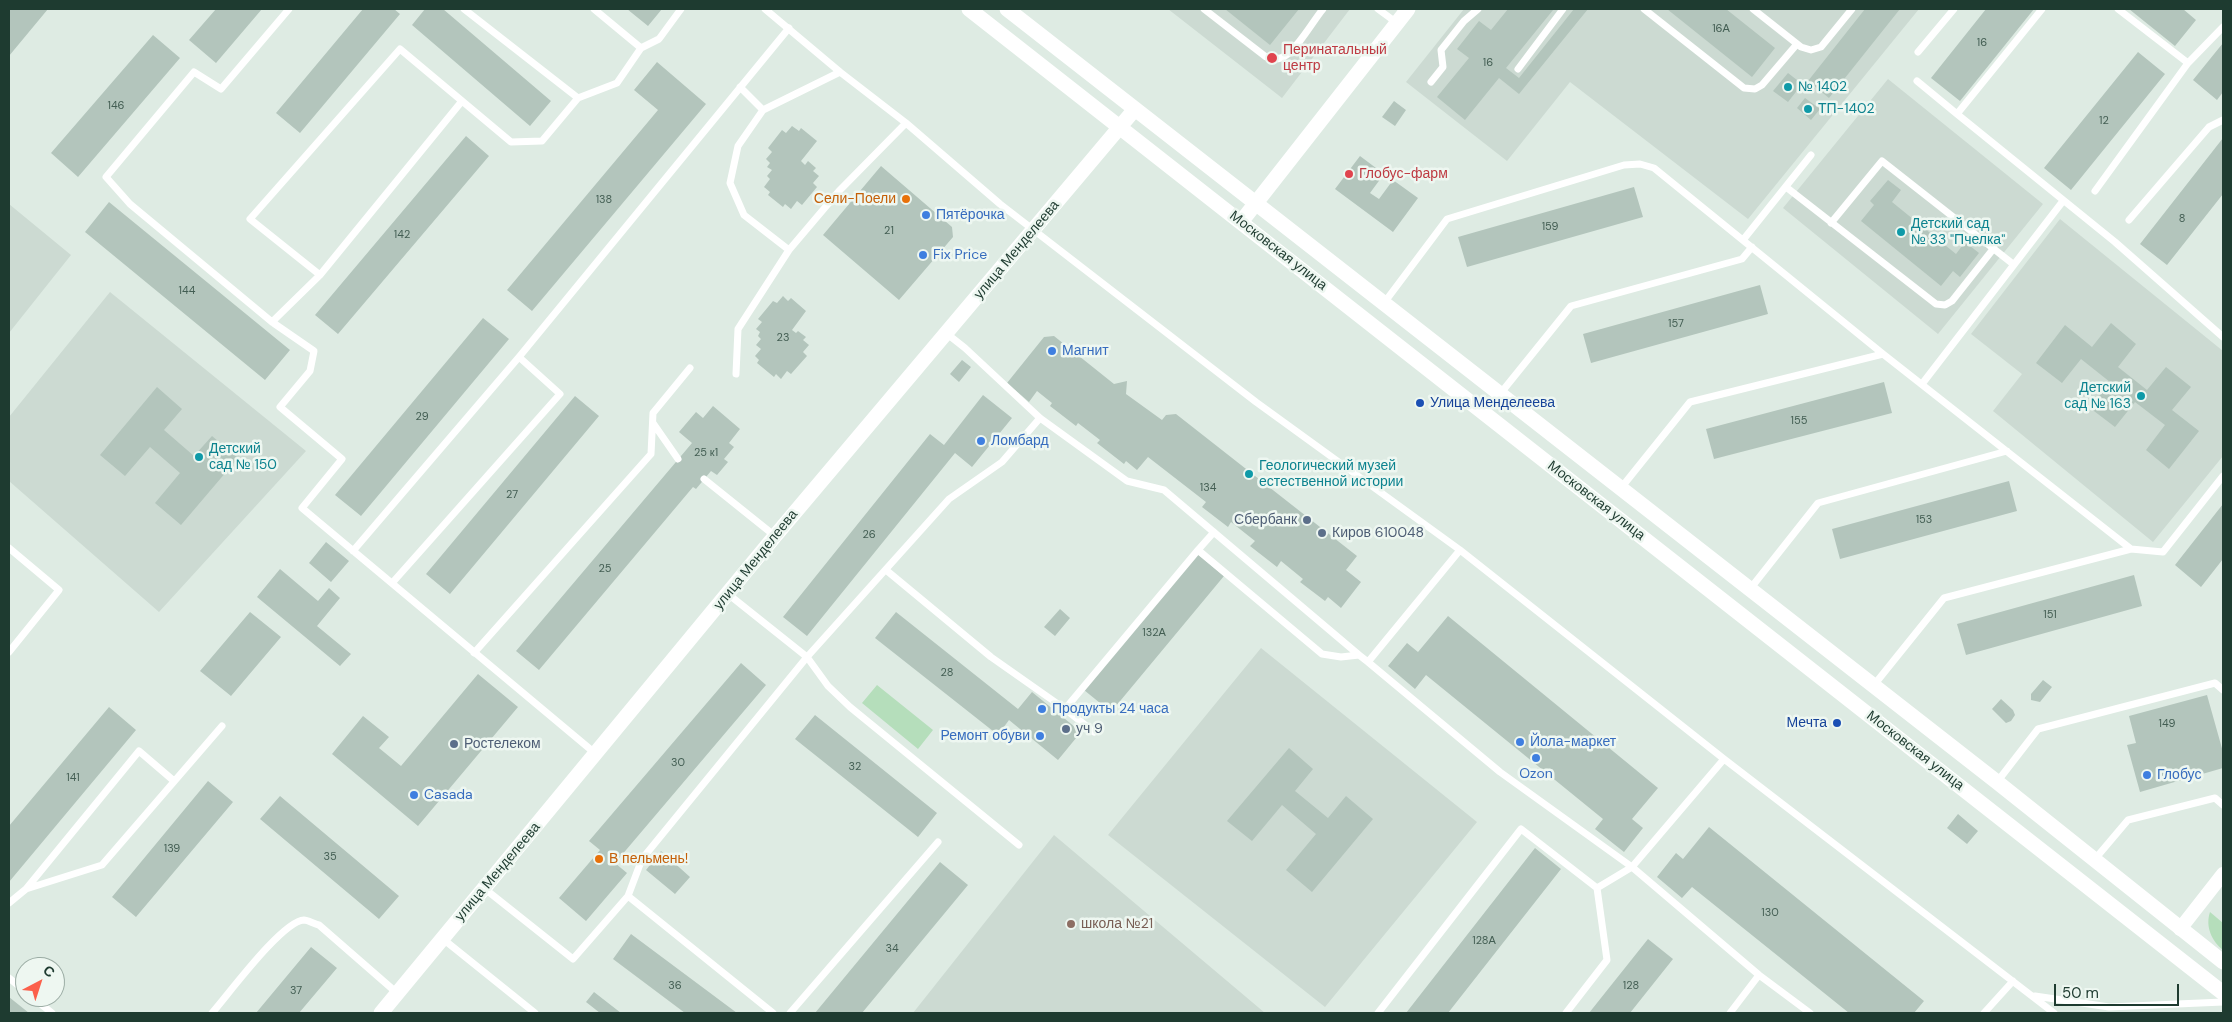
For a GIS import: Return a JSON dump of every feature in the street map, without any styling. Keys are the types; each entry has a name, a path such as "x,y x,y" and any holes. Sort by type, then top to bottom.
{"main road":[{"name":"Московская улица","path":"969,9 2223,993"},
{"name":"Московская улица","path":"1007,9 1997,782 2223,962"},
{"path":"1241,222 1408,9"},
{"name":"улица Менделеева","path":"381,1013 774,536 1135,109"},
{"path":"2165,948 2180,928"}],"street":[{"path":"2180,928 2223,874"}],"lane":[{"path":"289,9 221,89 194,72 106,178 130,204 272,322 314,351 310,371 280,407 342,459 302,508 393,582 474,653 596,754"},
{"path":"464,9 578,98"},
{"path":"594,9 641,48"},
{"path":"320,275 250,219 400,49 511,142 542,141 578,98 617,83 641,48 659,39 681,9"},
{"path":"765,9 1034,230 1256,402 1460,550 1724,759 2054,1013"},
{"path":"1204,9 1266,57 1275,59 1285,56 1290,52 1323,9"},
{"path":"1378,9 1397,23"},
{"path":"1431,82 1442,67 1440,50 1464,21 1478,9"},
{"path":"1518,69 1563,9"},
{"path":"1644,9 1744,88 1755,89 1762,86 1797,44"},
{"path":"1753,9 1797,44 1811,50 1821,47 1852,9"},
{"path":"1918,52 1954,9"},
{"path":"1957,114 2042,9"},
{"path":"2118,9 2188,64"},
{"path":"2095,191 2188,64 2223,27"},
{"path":"353,551 520,357 789,28"},
{"path":"789,250 744,215 730,183 738,146 763,110 840,72"},
{"path":"1917,81 2115,242 2223,337"},
{"path":"740,87 763,110"},
{"path":"272,322 320,275 462,101"},
{"path":"2130,220 2209,127 2223,120"},
{"path":"736,374 738,329 789,250 839,191 906,123"},
{"path":"1743,240 1812,155"},
{"path":"1831,223 1882,161 2013,264"},
{"path":"1384,304 1447,219 1624,165 1640,164 1654,168 1883,354 2131,549"},
{"path":"1786,187 1936,304 1945,305 1952,301 1994,248"},
{"path":"1922,384 2063,201"},
{"path":"1500,394 1570,306 1742,259 1752,247"},
{"path":"946,333 965,348 1040,418 1127,481 1164,490 1500,772 1632,867 1759,975 1810,1013"},
{"path":"1620,488 1690,402 1883,354"},
{"path":"393,582 560,394 520,357"},
{"path":"474,653 652,454 653,413 690,368"},
{"path":"485,889 573,959 628,896 642,859 807,657 949,499 1002,462 1040,418"},
{"path":"653,423 678,458"},
{"path":"1750,589 1818,502 2007,451"},
{"path":"1874,686 1944,598 2131,549 2163,552 2223,476"},
{"path":"704,479 774,536"},
{"path":"1065,709 1214,532"},
{"path":"9,548 59,590 9,652"},
{"path":"1198,550 1322,654 1341,657 1359,655"},
{"path":"1368,662 1460,550"},
{"path":"886,570 991,657 1065,709 1094,732"},
{"path":"728,594 807,657 828,686 850,707 1020,845"},
{"path":"1997,782 2038,729 2215,683 2223,690"},
{"path":"26,889 102,865 222,726"},
{"path":"9,903 26,889 139,751 174,781"},
{"path":"1597,888 1632,867 1724,759"},
{"path":"2094,860 2128,820 2215,798 2223,805"},
{"path":"1378,1013 1521,829 1597,888 1606,960 1566,1013"},
{"path":"790,1013 938,842"},
{"path":"628,896 773,1013"},
{"path":"212,1013 276,938 290,925 304,920 319,925 398,994"},
{"path":"443,939 535,1013"},
{"path":"1730,1013 1759,975"},
{"path":"1984,1013 2013,981"},
{"path":"2032,996 2109,1007 2223,1002"}],"shaded area":[{"name":"Перинатальный центр","path":"1168,9 1350,9 1282,98"},
{"path":"1464,9 1919,9 1748,219 1570,82 1507,161 1406,82"},
{"path":"1888,79 2043,204 1938,334 1783,208"},
{"path":"9,204 71,255 9,333"},
{"path":"2060,219 2223,351 2223,456 2153,542 1993,411 2022,374 1971,334"},
{"path":"110,292 306,451 159,612 9,481 9,417"},
{"path":"1261,648 1477,822 1325,1007 1108,835"},
{"name":"школа №21","path":"1054,835 1265,1013 913,1013"}],"green space":[{"path":"877,685 933,730 918,749 862,703"},
{"path":"2210,912 2223,923 2223,950 2210,933 2208,923"}],"building":[{"path":"9,9 48,9 9,56"},
{"path":"216,9 262,9 216,63 189,40"},
{"path":"363,9 394,9 400,14 300,133 276,113"},
{"path":"425,9 443,9 551,101 530,126 412,25"},
{"path":"627,9 662,9 648,26"},
{"path":"1225,9 1299,9 1270,45"},
{"path":"1508,9 1553,10 1506,68 1519,78 1574,9 1588,9 1519,94 1499,78 1465,120 1437,97 1469,58 1457,49 1479,21 1491,30"},
{"path":"1667,9 1726,9 1775,48 1752,77"},
{"path":"1865,9 1900,9 1829,98 1808,81"},
{"path":"1986,9 2034,9 1960,101 1931,78"},
{"path":"2129,9 2183,9 2196,20 2175,46"},
{"path":"153,35 180,58 78,177 51,153"},
{"path":"2223,43 2223,92 2217,100 2193,80"},
{"path":"2138,52 2165,74 2071,190 2044,168"},
{"path":"657,62 706,104 532,311 507,290 658,110 634,90"},
{"name":"№ 1402","path":"1788,73 1802,84 1788,102 1773,91"},
{"name":"ТП-1402","path":"1805,98 1820,109 1811,120 1797,108"},
{"path":"1394,101 1406,110 1395,126 1382,117"},
{"path":"792,126 799,131 801,128 817,141 801,161 805,165 808,161 816,168 813,171 819,176 813,183 817,187 802,205 797,201 791,209 785,204 783,207 768,195 770,192 764,187 770,179 767,176 772,170 767,167 770,163 766,159 772,152 768,148 782,130 786,133"},
{"path":"466,136 489,156 338,334 315,315"},
{"path":"2223,138 2223,194 2167,265 2140,244"},
{"path":"1360,156 1384,174 1370,193 1379,199 1393,180 1418,198 1393,232 1335,189"},
{"path":"881,166 952,227 953,237 899,300 823,235"},
{"name":"Детский сад № 33 \"Пчелка\"","path":"1888,180 1901,190 1892,202 1956,254 1965,242 1979,253 1960,277 1953,271 1941,286 1861,221 1874,205 1870,201"},
{"path":"1634,187 1643,217 1467,267 1458,237"},
{"path":"109,202 290,350 265,380 85,232"},
{"path":"1760,285 1768,314 1591,363 1583,334"},
{"path":"783,296 788,301 791,298 806,311 792,330 796,333 798,331 806,337 803,340 809,345 803,352 807,356 791,374 787,371 781,379 776,374 774,377 757,363 759,360 755,356 761,349 756,345 761,339 758,336 760,332 756,329 762,322 758,319 773,301 777,303"},
{"path":"483,318 509,339 361,516 335,495"},
{"name":"Детский сад № 163","path":"2111,323 2136,344 2118,367 2147,390 2166,367 2191,387 2172,410 2199,431 2169,469 2146,450 2165,425 2135,402 2115,427 2090,408 2110,382 2081,359 2062,383 2036,363 2065,325 2092,347"},
{"path":"1054,336 1114,384 1127,381 1126,394 1162,420 1166,415 1176,414 1357,556 1346,570 1361,582 1341,608 1328,597 1325,601 1300,582 1303,579 1281,561 1277,567 1250,546 1255,541 1231,522 1228,527 1202,507 1206,502 1148,457 1137,470 1126,461 1124,464 1097,443 1100,440 1078,423 1076,426 1050,406 1052,403 1037,391 1029,402 1007,383 1044,337"},
{"path":"962,360 971,367 959,382 950,374"},
{"path":"1884,382 1892,413 1714,459 1706,429"},
{"name":"Детский сад № 150","path":"157,387 182,409 164,430 194,456 212,436 238,458 181,525 155,503 180,473 150,447 125,476 100,455"},
{"path":"983,395 1012,418 972,467 955,453 807,636 783,617 930,434 944,445"},
{"path":"575,396 599,416 450,594 426,574"},
{"path":"713,406 740,429 729,443 734,447 724,459 728,462 717,475 711,471 696,489 693,487 539,670 516,651 692,443 679,432 696,412 703,418"},
{"path":"2009,481 2017,511 1840,559 1832,529"},
{"path":"2223,504 2223,559 2201,587 2175,565"},
{"path":"326,542 349,561 331,582 309,563"},
{"path":"1197,554 1224,576 1111,712 1084,690"},
{"path":"280,569 318,601 329,588 340,598 317,626 351,654 340,666 257,597"},
{"path":"2134,575 2142,606 1966,655 1957,624"},
{"path":"1060,609 1070,618 1055,636 1044,627"},
{"path":"250,612 281,637 231,696 200,671"},
{"path":"896,612 1018,709 1032,692 1081,732 1058,760 1009,720 998,735 875,638"},
{"path":"1448,616 1658,788 1632,819 1643,828 1624,852 1595,829 1603,819 1426,675 1415,689 1388,666 1407,643 1418,652"},
{"path":"741,663 766,685 615,863 627,873 586,921 559,898 600,850 589,841"},
{"path":"478,674 518,707 418,826 332,754 363,716 389,737 379,748 401,766"},
{"path":"2043,680 2052,687 2040,702 2031,700 2031,694"},
{"path":"2207,695 2223,752 2223,768 2140,792 2127,745 2136,743 2129,716"},
{"path":"2001,699 2013,710 2015,715 2011,721 2006,723 1992,709"},
{"path":"109,707 136,730 9,882 9,826"},
{"path":"815,715 937,813 918,837 795,739"},
{"path":"1289,748 1313,769 1295,791 1328,818 1346,796 1373,819 1312,892 1286,870 1316,834 1282,805 1252,841 1227,821"},
{"path":"208,781 233,802 136,917 112,897"},
{"path":"280,796 399,896 379,919 260,819"},
{"path":"1958,814 1978,831 1967,844 1947,828"},
{"path":"1709,827 1924,1001 1914,1013 1849,1013 1692,887 1682,898 1657,877 1676,853 1683,859"},
{"path":"1535,848 1561,869 1448,1013 1406,1013"},
{"path":"661,851 690,877 675,894 646,870"},
{"path":"940,862 968,885 862,1013 815,1013"},
{"path":"631,934 737,1013 685,1013 613,959"},
{"path":"1648,939 1673,959 1630,1013 1589,1013"},
{"path":"311,947 337,968 299,1013 256,1013"},
{"path":"594,992 621,1013 600,1013 586,1002"},
{"path":"9,997 15,1002 15,1007 22,1007 29,1013 9,1013"}],"place":[{"name":"Перинатальный центр","path":"1272,58"},
{"name":"№ 1402","path":"1788,87"},
{"name":"ТП-1402","path":"1808,109"},
{"name":"Глобус-фарм","path":"1349,174"},
{"name":"Сели-Поели","path":"906,199"},
{"name":"Пятёрочка","path":"926,215"},
{"name":"Детский сад № 33 \"Пчелка\"","path":"1901,232"},
{"name":"Fix Price","path":"923,255"},
{"name":"Магнит","path":"1052,351"},
{"name":"Детский сад № 163","path":"2141,396"},
{"name":"Улица Менделеева","path":"1420,403"},
{"name":"Ломбард","path":"981,441"},
{"name":"Детский сад № 150","path":"199,457"},
{"name":"Геологический музей естественной истории","path":"1249,474"},
{"name":"Сбербанк","path":"1307,520"},
{"name":"Киров 610048","path":"1322,533"},
{"name":"Продукты 24 часа","path":"1042,709"},
{"name":"Мечта","path":"1837,723"},
{"name":"уч 9","path":"1066,729"},
{"name":"Ремонт обуви","path":"1040,736"},
{"name":"Йола-маркет","path":"1520,742"},
{"name":"Ростелеком","path":"454,744"},
{"name":"Ozon","path":"1536,758"},
{"name":"Глобус","path":"2147,775"},
{"name":"Casada","path":"414,795"},
{"name":"В пельмень!","path":"599,859"},
{"name":"школа №21","path":"1071,924"}]}
